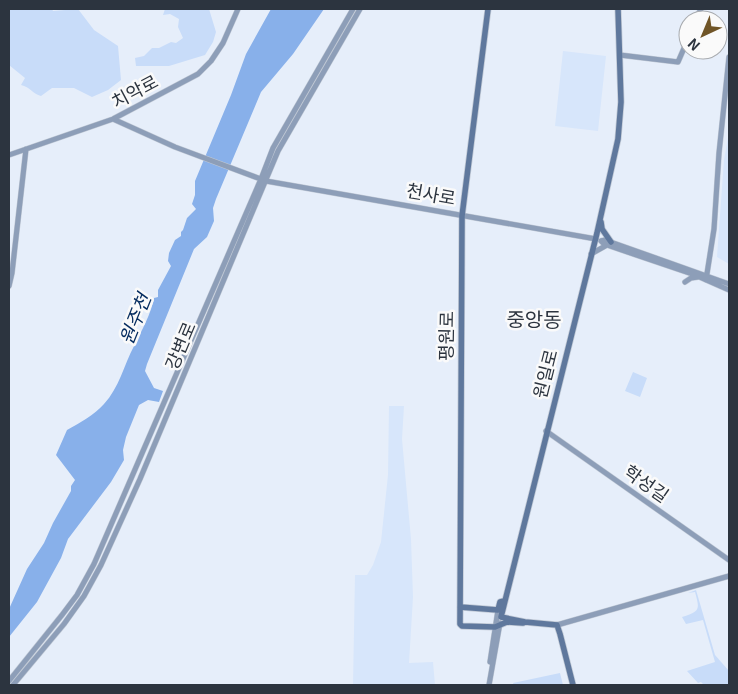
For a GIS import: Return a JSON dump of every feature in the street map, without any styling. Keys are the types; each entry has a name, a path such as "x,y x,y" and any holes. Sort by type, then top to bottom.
{"main road":[{"name":"평원로","path":"488,9 462,216 460,626 498,626"},
{"name":"원일로","path":"500,617 591,254 598,240 600,220 618,139 621,102 618,9"},
{"path":"600,220 609,243"},
{"path":"460,607 498,610 500,602 504,601"},
{"path":"500,617 557,625 573,685"},
{"path":"498,626 507,622 522,624 525,622"}],"street":[{"name":"치악로","path":"9,154 113,119 186,80 206,67 223,43 238,9"},
{"name":"강변로","path":"13,685 64,624 84,596 117,532 273,148 353,9"},
{"name":"강변로","path":"261,179 360,9"},
{"path":"620,55 678,62 679,60"},
{"path":"706,277 714,229 719,153 729,57"},
{"name":"천사로","path":"113,119 191,153 261,179 605,240 699,277 706,277 729,290"},
{"path":"9,286 26,149"},
{"name":"천사로","path":"609,243 729,284"},
{"path":"591,254 609,243"},
{"path":"685,282 691,278 699,277"},
{"name":"강변로","path":"9,681 67,608 94,564 171,399"},
{"name":"학성길","path":"546,431 729,560"},
{"path":"557,625 729,576"},
{"path":"498,610 500,617"},
{"path":"498,610 498,626"},
{"name":"원일로","path":"488,685 500,617"},
{"name":"원일로","path":"488,685 494,639 498,626"}],"shaded area":[{"path":"9,9 52,9 53,11 78,9 94,30 118,46 121,80 108,90 92,97 74,88 52,88 41,96 21,85 25,78 9,65"},
{"path":"165,9 209,9 216,32 213,42 205,55 169,66 136,66 135,58 144,56 152,48 159,48 171,42 176,43 183,38 178,27 179,19 170,14 163,15"},
{"path":"563,51 606,56 598,131 555,126"},
{"path":"729,132 729,264 717,257 724,160"},
{"path":"633,372 647,378 640,397 625,391"},
{"path":"389,406 404,406 402,439 411,539 413,597 409,663 433,662 435,685 353,685 355,575 367,575 373,565 381,542 388,475"},
{"path":"696,590 715,655 729,671 729,685 704,685 701,682 698,683 687,671 715,662 703,620 686,624 682,617 697,609 698,603 695,592 688,593"},
{"path":"560,673 563,685 514,685 513,683"}],"water":[{"path":"271,9 324,9 293,54 261,92 216,199 213,208 214,221 207,237 194,249 145,371 154,388 163,391 159,402 148,400 139,405 126,437 123,450 124,460 111,482 68,539 61,558 37,602 9,637 9,609 27,569 44,543 75,480 56,455 67,430 100,408 109,398 117,384 148,316 154,298 158,297 158,290 171,266 168,261 169,253 175,240 181,236 187,218 196,209 192,204 195,195 195,181 246,54"}],"district":[{"name":"중앙동","path":"534,320"}],"water label":[{"name":"원주천","path":"135,319"}]}
